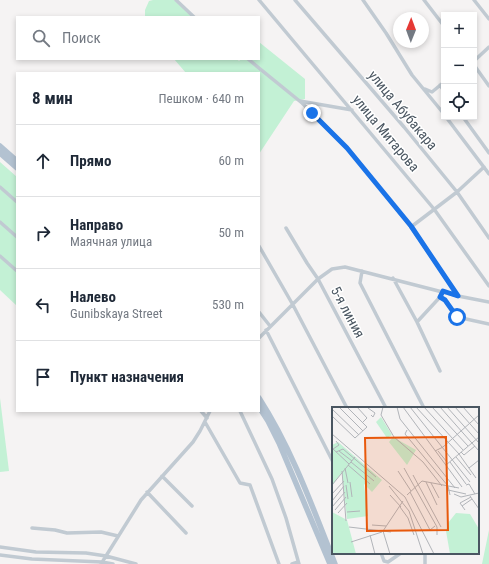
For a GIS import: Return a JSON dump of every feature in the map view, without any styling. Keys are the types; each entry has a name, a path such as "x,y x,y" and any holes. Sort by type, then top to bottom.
{"main road":[{"path":"0,146 16,160"},
{"path":"0,153 16,167"},
{"path":"260,400 272,419 291,458 335,564"},
{"path":"260,409 279,443 330,564"}],"street":[{"path":"176,0 193,16"},
{"name":"улица Митарова","path":"259,0 434,209 489,286"},
{"name":"улица Абубакара","path":"295,0 404,127 457,192 489,238"},
{"path":"363,0 386,33 412,75 441,110"},
{"path":"424,0 441,22"},
{"path":"474,0 489,19"},
{"path":"477,58 489,47"},
{"path":"249,60 299,100 347,148 411,226 458,296"},
{"path":"477,70 489,86"},
{"path":"421,86 432,92 440,85"},
{"path":"299,100 352,110"},
{"path":"448,120 488,172"},
{"path":"465,120 489,153"},
{"path":"411,226 457,192 484,167"},
{"path":"0,187 16,201"},
{"path":"0,222 16,236"},
{"name":"5-я линия","path":"286,228 318,279 385,407"},
{"path":"260,248 293,305 345,407"},
{"path":"0,256 16,270"},
{"path":"260,337 318,279 332,269 338,267 345,266 458,296 489,302"},
{"path":"362,271 360,283 423,407"},
{"path":"393,278 417,322 440,371"},
{"path":"417,322 440,297 443,291"},
{"path":"440,297 445,300 457,317 489,324"},
{"path":"260,313 270,326"},
{"path":"266,330 332,460"},
{"path":"202,412 240,483 250,485 279,564"},
{"path":"102,563 147,492 193,442 210,412"},
{"path":"240,412 272,478 286,518 298,563 292,564"},
{"path":"162,476 192,506"},
{"path":"147,492 186,533"},
{"path":"32,528 55,530 67,533 101,532 118,536"},
{"path":"0,547 36,552 78,552 106,556 136,564"},
{"path":"381,554 385,562 388,562 400,554"},
{"path":"0,555 32,559 113,564"}],"green space":[{"path":"174,0 192,16 145,16 145,10 149,1"},
{"path":"260,43 305,79 305,99 294,101 260,152 260,72 185,72 175,60 260,60"},
{"path":"0,162 16,176 16,305 0,290"},
{"path":"0,398 9,471 0,472"},
{"path":"489,530 489,564 482,564"}],"route":[{"path":"312,113 347,148 411,226 458,296 443,291 440,297 445,300 457,317"}]}
